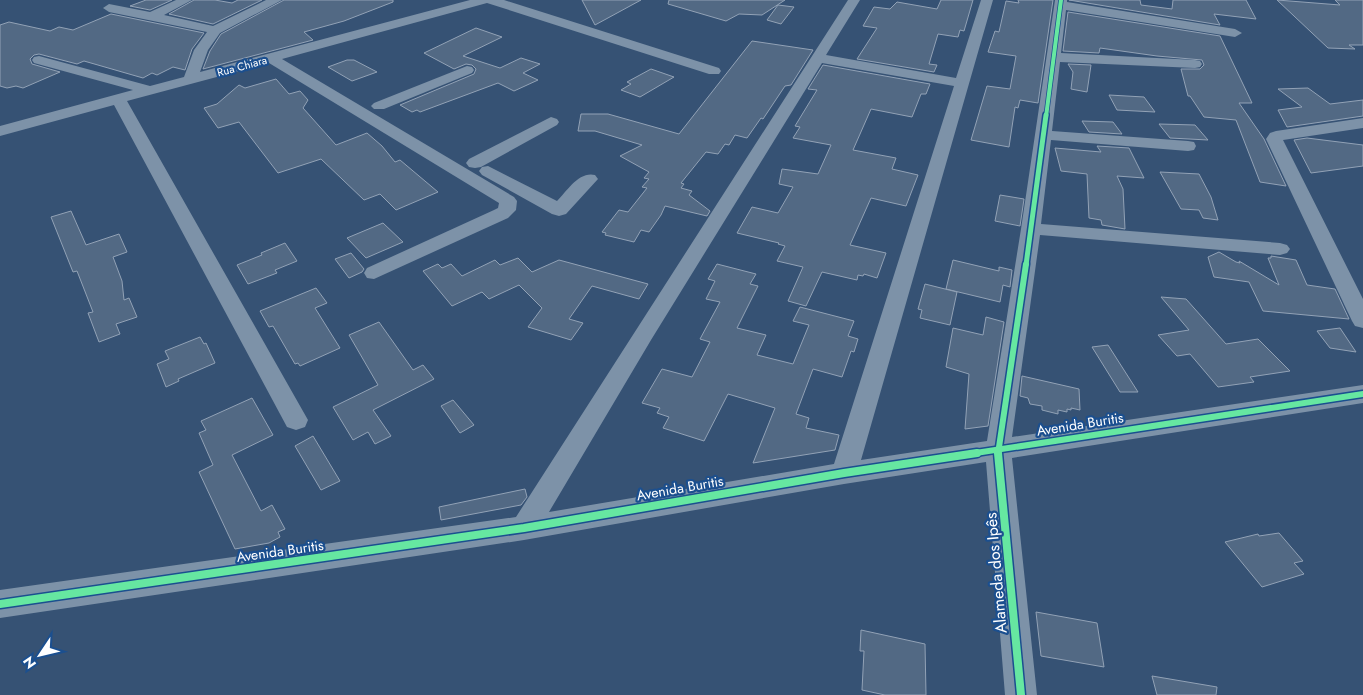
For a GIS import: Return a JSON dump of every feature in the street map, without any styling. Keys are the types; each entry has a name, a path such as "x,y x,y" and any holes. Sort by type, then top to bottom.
{"street":[{"path":"151,16 186,0"},
{"path":"190,80 201,50 215,30 276,0"},
{"name":"Rua Chiara","path":"0,131 484,0"},
{"path":"490,0 714,71"},
{"path":"524,528 642,335 854,0"},
{"path":"844,473 987,0"},
{"path":"1060,2 1234,33"},
{"name":"Alameda dos Ipês","path":"1021,695 998,449 1031,229 1060,2"},
{"path":"109,8 215,30"},
{"path":"289,53 475,163 559,210 589,179"},
{"path":"1053,57 1194,64"},
{"path":"271,58 508,201 507,210 501,214 374,273"},
{"path":"818,58 962,83"},
{"path":"39,60 152,90"},
{"path":"378,106 468,70"},
{"path":"118,99 296,420"},
{"path":"475,163 551,122"},
{"path":"1363,123 1276,136 1274,139 1363,320"},
{"path":"1043,135 1188,146"},
{"path":"1031,229 1280,249"},
{"name":"Avenida Buritis","path":"0,604 524,528 844,473 1363,394"}],"building":[{"path":"146,0 172,0 150,10 130,6"},
{"path":"194,0 215,0 232,3 238,0 262,0 213,24 169,14"},
{"path":"284,0 393,0 393,2 344,21 304,32 313,40 203,69 210,51 221,34"},
{"path":"582,0 641,0 595,25"},
{"path":"669,0 785,0 762,15 739,14 726,21 668,4"},
{"path":"941,0 973,0 964,31 960,30 958,37 938,34 929,64 937,65 934,72 857,59 877,28 863,26 874,7 890,9 897,2 937,9"},
{"path":"1018,0 1053,0 1038,103 1020,100 1018,108 1015,107 1009,147 971,140 987,86 1010,89 1016,56 988,52 995,31 999,32 1006,1 1019,3"},
{"path":"1069,0 1140,0 1141,5 1172,9 1173,0 1246,0 1256,19 1214,14 1220,25"},
{"path":"1277,0 1340,5 1335,0 1363,0 1363,45 1349,45 1355,49 1328,48"},
{"path":"778,5 794,7 781,24 767,20"},
{"path":"1068,12 1220,36 1252,103 1239,103 1264,139 1286,186 1260,182 1236,120 1204,117 1190,96 1188,96 1181,69 1200,69 1204,65 1202,60 1100,48 1099,53 1063,51"},
{"path":"111,14 204,33 192,49 185,70 173,67 157,75 152,73 143,78 84,61 77,64 39,54 34,55 30,59 32,64 60,72 23,88 0,86 0,25 9,22 50,31 59,27 73,30"},
{"path":"476,28 502,37 463,56 500,68 521,58 540,64 523,73 538,80 514,91 498,83 420,112 417,110 412,112 400,105 474,74 476,69 472,65 466,64 454,69 424,53"},
{"path":"752,41 813,50 791,85 785,86 763,119 761,118 747,138 735,135 729,145 725,144 718,154 706,152 681,183 684,184 681,188 692,191 689,195 710,211 707,216 665,206 649,232 641,230 634,242 605,235 606,233 602,232 619,210 628,212 647,188 642,187 649,179 644,178 649,172 620,156 642,145 595,131 578,131 581,114 608,114 679,134"},
{"path":"347,60 354,60 377,72 352,81 328,67"},
{"path":"1068,64 1091,65 1087,92 1071,89 1073,72"},
{"path":"823,65 930,84 926,94 921,94 912,117 871,109 853,150 896,158 892,169 918,175 906,206 871,198 850,245 886,253 877,278 864,274 863,276 858,275 857,280 822,272 806,306 788,301 803,267 777,261 785,246 737,233 752,207 778,213 793,187 779,184 782,169 818,174 831,145 793,138 800,127 795,126 817,90 808,89"},
{"path":"651,69 674,77 640,97 621,90 631,84 627,82"},
{"path":"276,79 289,94 300,91 308,100 303,108 336,145 367,133 382,146 395,162 400,160 438,192 396,210 380,194 364,200 321,159 278,173 239,122 218,128 204,108 217,104 239,85 245,88"},
{"path":"1308,88 1330,104 1363,100 1363,116 1287,127 1278,110 1302,107 1278,89"},
{"path":"1109,95 1144,97 1155,112 1117,110"},
{"path":"1082,121 1113,122 1122,134 1089,132"},
{"path":"1159,124 1195,125 1208,140 1170,138"},
{"path":"1307,138 1363,145 1363,166 1311,173 1294,140"},
{"path":"1097,146 1129,148 1144,178 1117,176 1123,189 1125,229 1102,225 1101,220 1089,218 1087,174 1061,171 1055,148 1101,152"},
{"path":"1160,172 1199,174 1211,197 1218,220 1203,218 1199,210 1181,209"},
{"path":"1000,195 1024,199 1020,226 995,221"},
{"path":"71,211 86,245 119,234 127,252 113,257 122,281 124,300 129,298 137,317 116,324 120,334 99,342 88,313 93,312 77,271 73,272 51,217"},
{"path":"383,223 403,242 366,258 347,238"},
{"path":"285,243 297,261 275,270 277,273 248,284 237,265"},
{"path":"1219,252 1240,263 1239,261 1279,285 1268,258 1271,258 1271,256 1296,260 1307,285 1335,289 1349,319 1263,311 1249,282 1214,277 1208,257"},
{"path":"351,253 364,269 362,272 349,278 335,259"},
{"path":"518,258 532,272 559,260 648,284 639,299 592,286 569,319 583,323 571,340 528,327 542,308 519,285 489,299 482,292 452,306 423,271 438,264 442,268 451,264 462,276 495,260 500,265"},
{"path":"953,260 999,271 999,267 1012,270 1010,287 1003,285 1000,302 946,289"},
{"path":"717,264 756,274 750,284 758,286 737,328 766,335 757,355 793,364 809,325 793,321 800,307 854,321 848,336 858,339 854,352 851,351 842,377 813,369 796,414 809,418 806,428 839,435 835,450 753,463 775,408 728,394 704,441 663,428 669,417 657,413 660,408 642,403 662,369 692,377 710,342 700,339 720,302 706,299 715,281 708,279"},
{"path":"925,284 957,292 950,325 920,318 922,310 918,309"},
{"path":"316,288 327,303 315,308 340,348 300,366 298,363 295,364 273,326 269,327 260,311"},
{"path":"1161,297 1186,299 1226,344 1258,339 1290,371 1250,377 1254,382 1218,387 1190,354 1177,356 1158,335 1189,330"},
{"path":"986,317 1004,322 988,426 965,429 969,374 946,367 953,328 983,335"},
{"path":"379,322 413,370 423,365 434,379 373,410 391,436 375,444 368,432 353,440 333,407 378,385 349,335"},
{"path":"1340,328 1356,352 1330,348 1317,331"},
{"path":"200,337 204,344 206,343 215,363 178,379 179,381 166,387 157,364 169,359 165,351"},
{"path":"1108,345 1138,392 1120,392 1092,347"},
{"path":"1022,376 1079,389 1080,410 1071,408 1071,410 1067,409 1067,412 1058,410 1058,414 1042,410 1042,406 1030,404 1028,398 1020,396"},
{"path":"252,398 273,435 232,455 261,511 272,505 285,529 278,532 280,537 269,543 235,549 199,472 213,465 199,433 206,430 201,421"},
{"path":"453,400 474,425 460,433 441,406"},
{"path":"313,436 340,481 321,490 295,446"},
{"path":"525,489 527,497 521,505 441,520 439,507"},
{"path":"1279,533 1303,561 1294,563 1304,574 1262,587 1225,542 1258,534 1259,536"},
{"path":"1036,612 1097,623 1104,667 1041,656"},
{"path":"861,630 925,644 926,695 885,695 862,690 864,651 860,651"},
{"path":"1152,676 1217,687 1216,695 1157,695"}],"cycle path":[{"path":"1021,695 998,449 1031,229 1061,0"},
{"path":"0,604 524,528 844,473 1363,394"}]}
